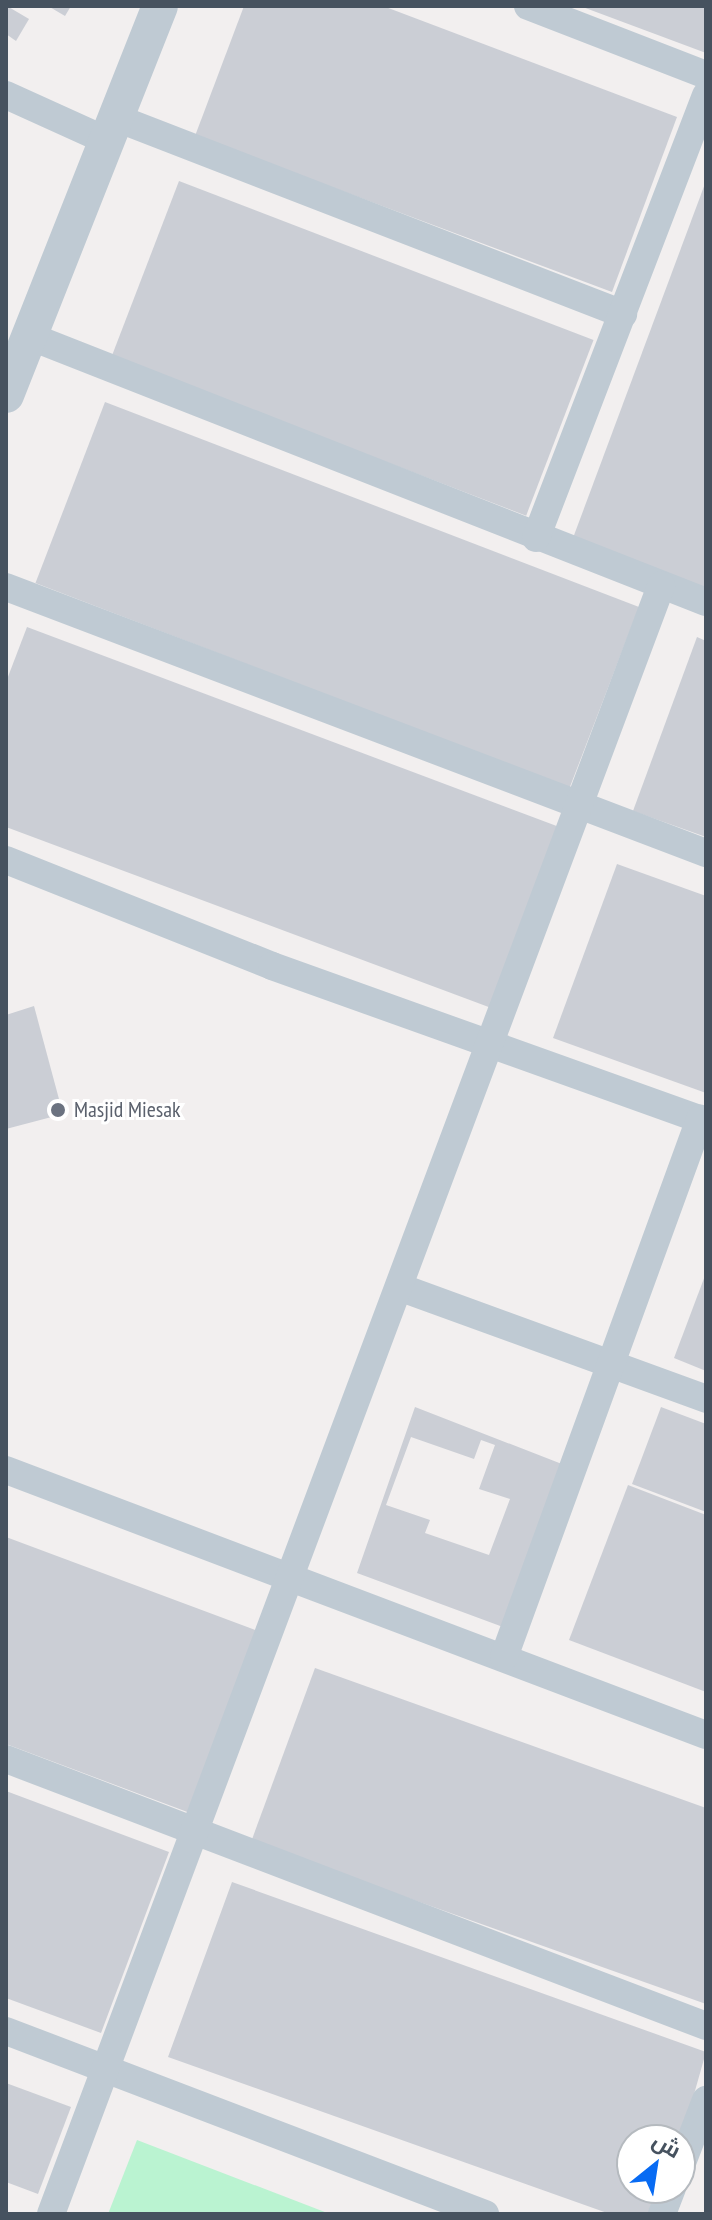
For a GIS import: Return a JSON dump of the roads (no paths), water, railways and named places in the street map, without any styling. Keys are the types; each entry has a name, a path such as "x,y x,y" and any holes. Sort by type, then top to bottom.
{"street":[{"path":"6,392 160,6"},
{"path":"528,6 706,75"},
{"path":"6,95 109,128 623,314"},
{"path":"536,538 706,95"},
{"path":"29,336 536,538 706,602"},
{"path":"51,2214 102,2070 661,586"},
{"path":"6,587 706,853"},
{"path":"6,860 490,1046 703,1120 504,1657"},
{"path":"399,1287 706,1399"},
{"path":"6,1470 287,1580 504,1657 706,1735"},
{"path":"6,1759 194,1828 706,2026"},
{"path":"6,2031 485,2214"},
{"path":"696,2126 706,2100"}],"place":[{"name":"Masjid Miesak","path":"58,1110"}]}
